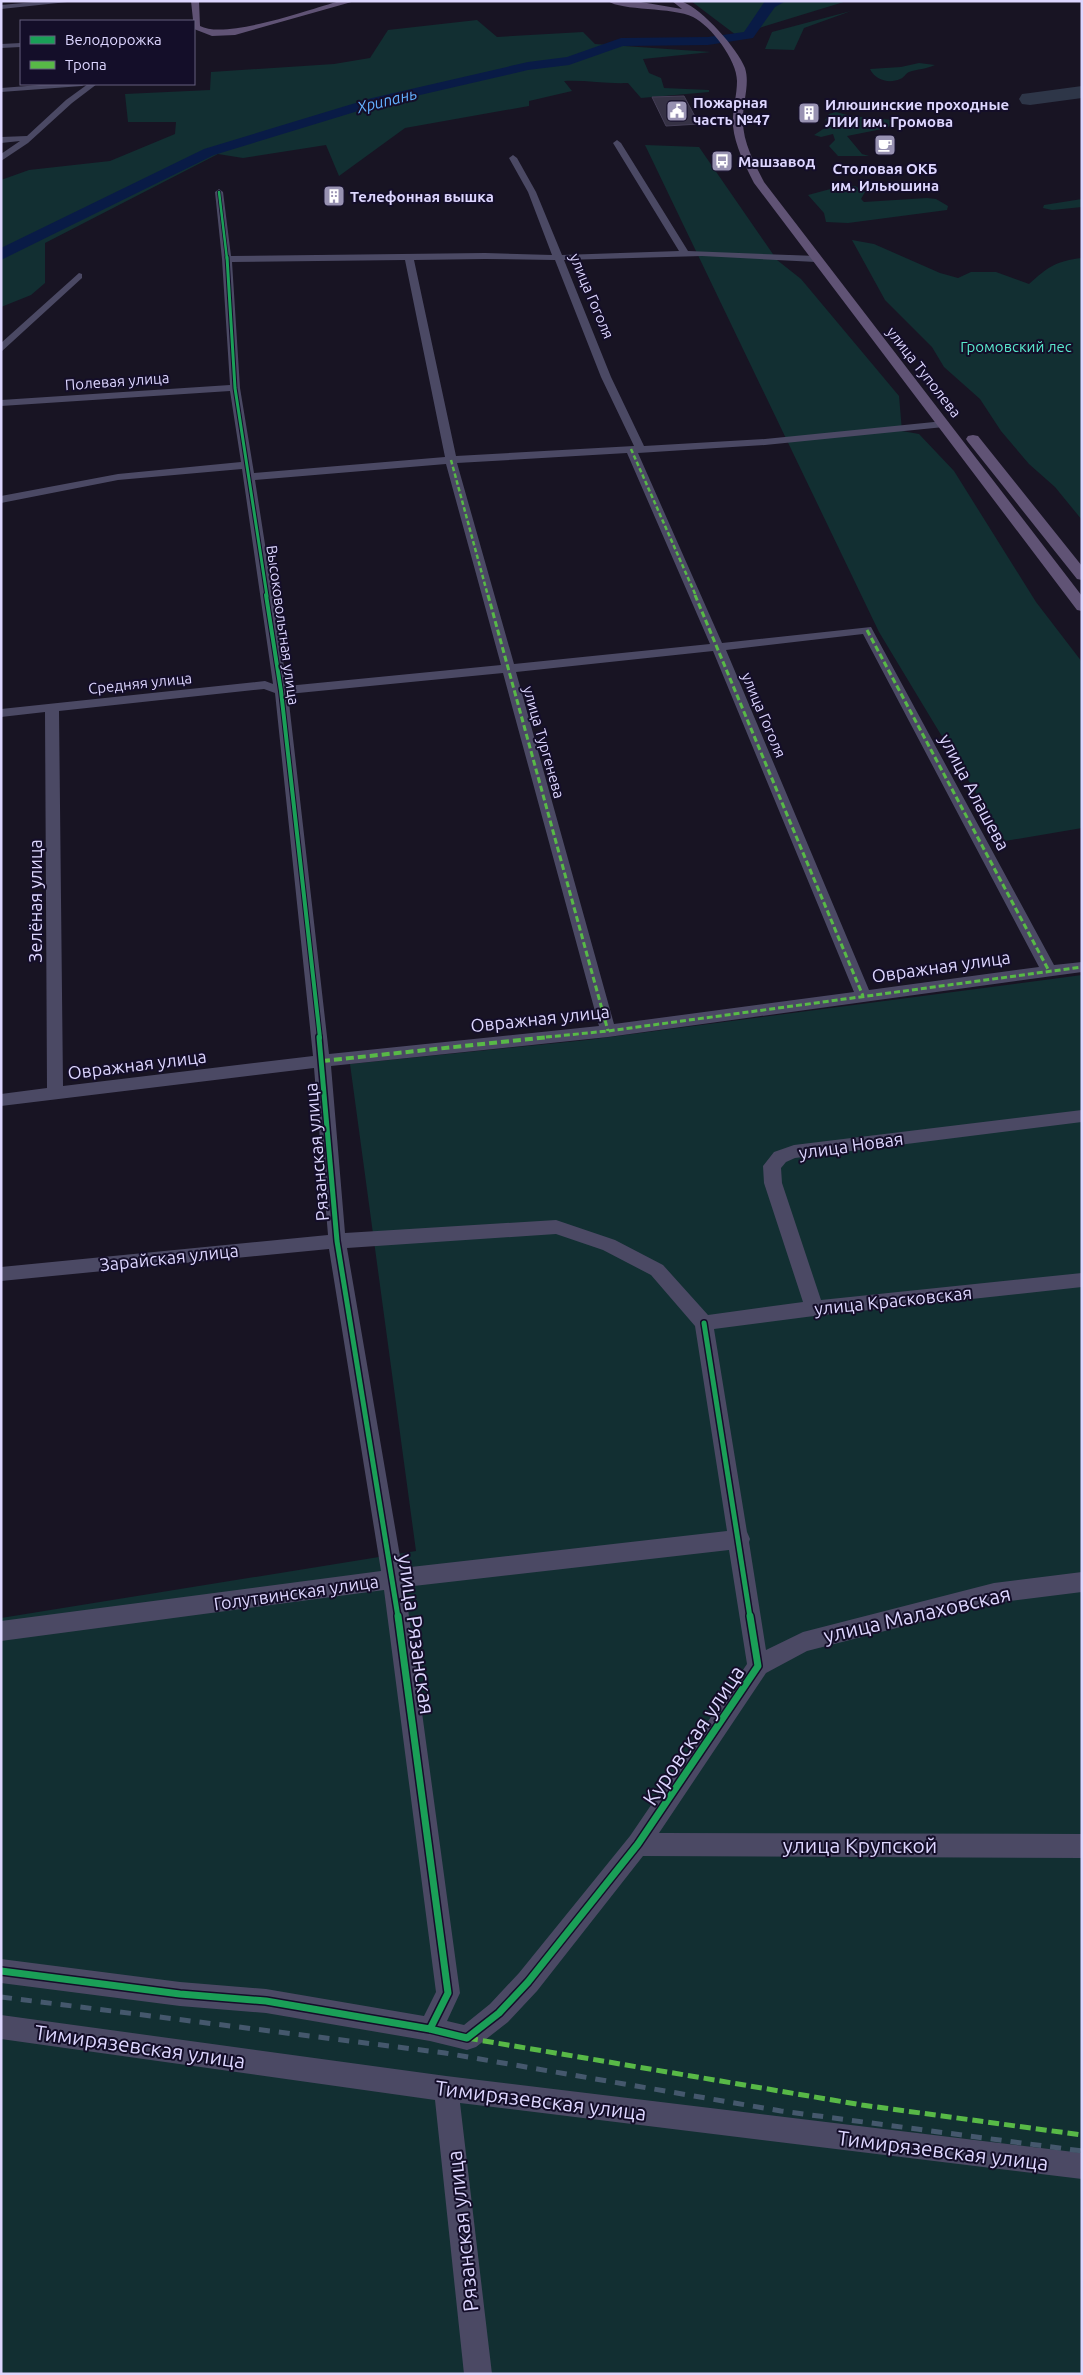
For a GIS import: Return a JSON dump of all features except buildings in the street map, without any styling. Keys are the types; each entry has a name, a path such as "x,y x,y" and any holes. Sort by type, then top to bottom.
{"main road":[{"path":"195,1 195,28 214,33 236,32 351,1"},
{"path":"612,1 633,4 672,3 698,17"},
{"path":"633,4 655,1"},
{"name":"улица Туполева","path":"672,3 698,17 726,44 734,56 742,78 738,125 746,155 759,183 1082,607"},
{"name":"улица Туполева","path":"746,155 914,365"},
{"name":"улица Туполева","path":"964,428 1082,576"}],"street":[{"path":"2,5 74,1"},
{"path":"1,46 20,45"},
{"path":"1,90 68,85"},
{"path":"1,158 30,138 80,92 92,85"},
{"path":"1,140 30,138"},
{"path":"617,143 685,253"},
{"name":"улица Гоголя","path":"513,158 532,192 635,448 864,996"},
{"name":"Высоковольтная улица","path":"219,192 227,259 234,388 281,691 322,1061"},
{"path":"227,259 286,260 485,256 559,258 685,253 816,259"},
{"name":"улица Тургенева","path":"409,258 450,460 608,1031"},
{"path":"1,348 79,276"},
{"name":"Полевая улица","path":"1,402 234,388"},
{"path":"1,500 118,477 764,442 944,424"},
{"name":"Средняя улица","path":"1,714 265,686 281,691 718,648 867,630"},
{"name":"улица Алашева","path":"867,630 1049,971"},
{"name":"Зелёная улица","path":"52,708 55,1094"},
{"name":"Овражная улица","path":"1,1100 322,1061 608,1031 1082,967"},
{"name":"Рязанская улица","path":"322,1061 337,1241"},
{"name":"улица Новая","path":"814,1308 773,1183 772,1166 780,1157 794,1152 819,1148 1082,1116"},
{"name":"Зарайская улица","path":"1,1274 337,1241 556,1227 609,1245 658,1270 704,1323"},
{"name":"улица Рязанская","path":"337,1241 393,1579 448,1993 430,2029"},
{"name":"улица Красковская","path":"704,1323 814,1308 1082,1280"},
{"name":"Куровская улица","path":"430,2029 466,2038 500,2013 528,1982 638,1844 758,1666 740,1539 704,1323"},
{"name":"Голутвинская улица","path":"1,1631 393,1579 740,1539"},
{"name":"улица Малаховская","path":"758,1666 803,1642 994,1593 1082,1582"},
{"name":"улица Крупской","path":"638,1844 1082,1846"},
{"path":"1,1971 180,1994 266,2001 430,2029"},
{"name":"Тимирязевская улица","path":"1,2027 446,2089 1082,2166"},
{"name":"Рязанская улица","path":"446,2089 478,2374"}],"green space":[{"path":"691,1 847,1 736,35"},
{"path":"851,11 804,28 794,50 765,49 772,32"},
{"path":"477,20 497,37 583,32 595,44 711,52 643,59 649,73 661,78 664,88 709,90 709,92 641,98 628,83 564,81 572,91 529,101 529,106 405,128 339,176 326,145 243,158 218,154 45,243 45,283 31,295 1,307 1,180 29,170 110,161 175,134 176,122 128,122 125,94 210,90 211,72 334,64 370,58 388,30"},
{"path":"919,63 935,65 909,72 901,78 891,81 875,76 870,69 901,67"},
{"path":"836,112 851,116 892,120 893,123 887,128 847,136 862,154 869,156 838,156 829,146 835,140 833,134 821,137 814,135 831,124 825,120 829,114"},
{"path":"645,145 699,147 777,260 801,279 899,396 902,431 919,434 954,471 1036,602 1082,662 1082,828 1005,841 879,632"},
{"path":"855,186 865,192 861,199 864,202 927,198 936,199 948,206 947,210 848,223 826,222 824,213 808,195 838,187"},
{"path":"1082,199 1082,207 1052,210 1043,208 1044,205"},
{"name":"Громовский лес","path":"852,240 874,244 940,273 958,278 971,272 996,272 1029,284 1042,273 1059,263 1082,258 1082,520 1055,487 1029,464 1001,431 980,399 944,367 932,347 885,300"},
{"path":"1082,975 1082,2374 1,2374 1,1618 416,1551 350,1064 587,1040"}],"waterway":[{"name":"Хрипань","path":"1,255 209,152 377,101 528,66 569,61 621,42 708,41 748,35 770,4 780,1"}],"taxiway":[{"path":"1030,99 1082,92"}],"railway":[{"path":"1,1997 445,2053 781,2111 1082,2151"}],"marked path":[{"path":"631,449 718,647 863,996"},
{"path":"451,460 608,1031"},
{"path":"867,630 1049,971"},
{"path":"322,1061 608,1031 1082,967"},
{"path":"467,2038 862,2105 1082,2135"}],"cycle path":[{"path":"219,192 227,259 235,388 281,691 322,1061 337,1241 393,1579 448,1993 430,2029"},
{"path":"1,1971 180,1994 266,2001 430,2029 467,2038 499,2013 528,1982 638,1844 758,1666 704,1323"}],"place":[{"name":"Пожарная часть №47","path":"677,111"},
{"name":"Илюшинские проходные ЛИИ им. Громова","path":"809,113"},
{"name":"Столовая ОКБ им. Ильюшина","path":"885,145"},
{"name":"Машзавод","path":"722,161"},
{"name":"Телефонная вышка","path":"334,196"}]}
